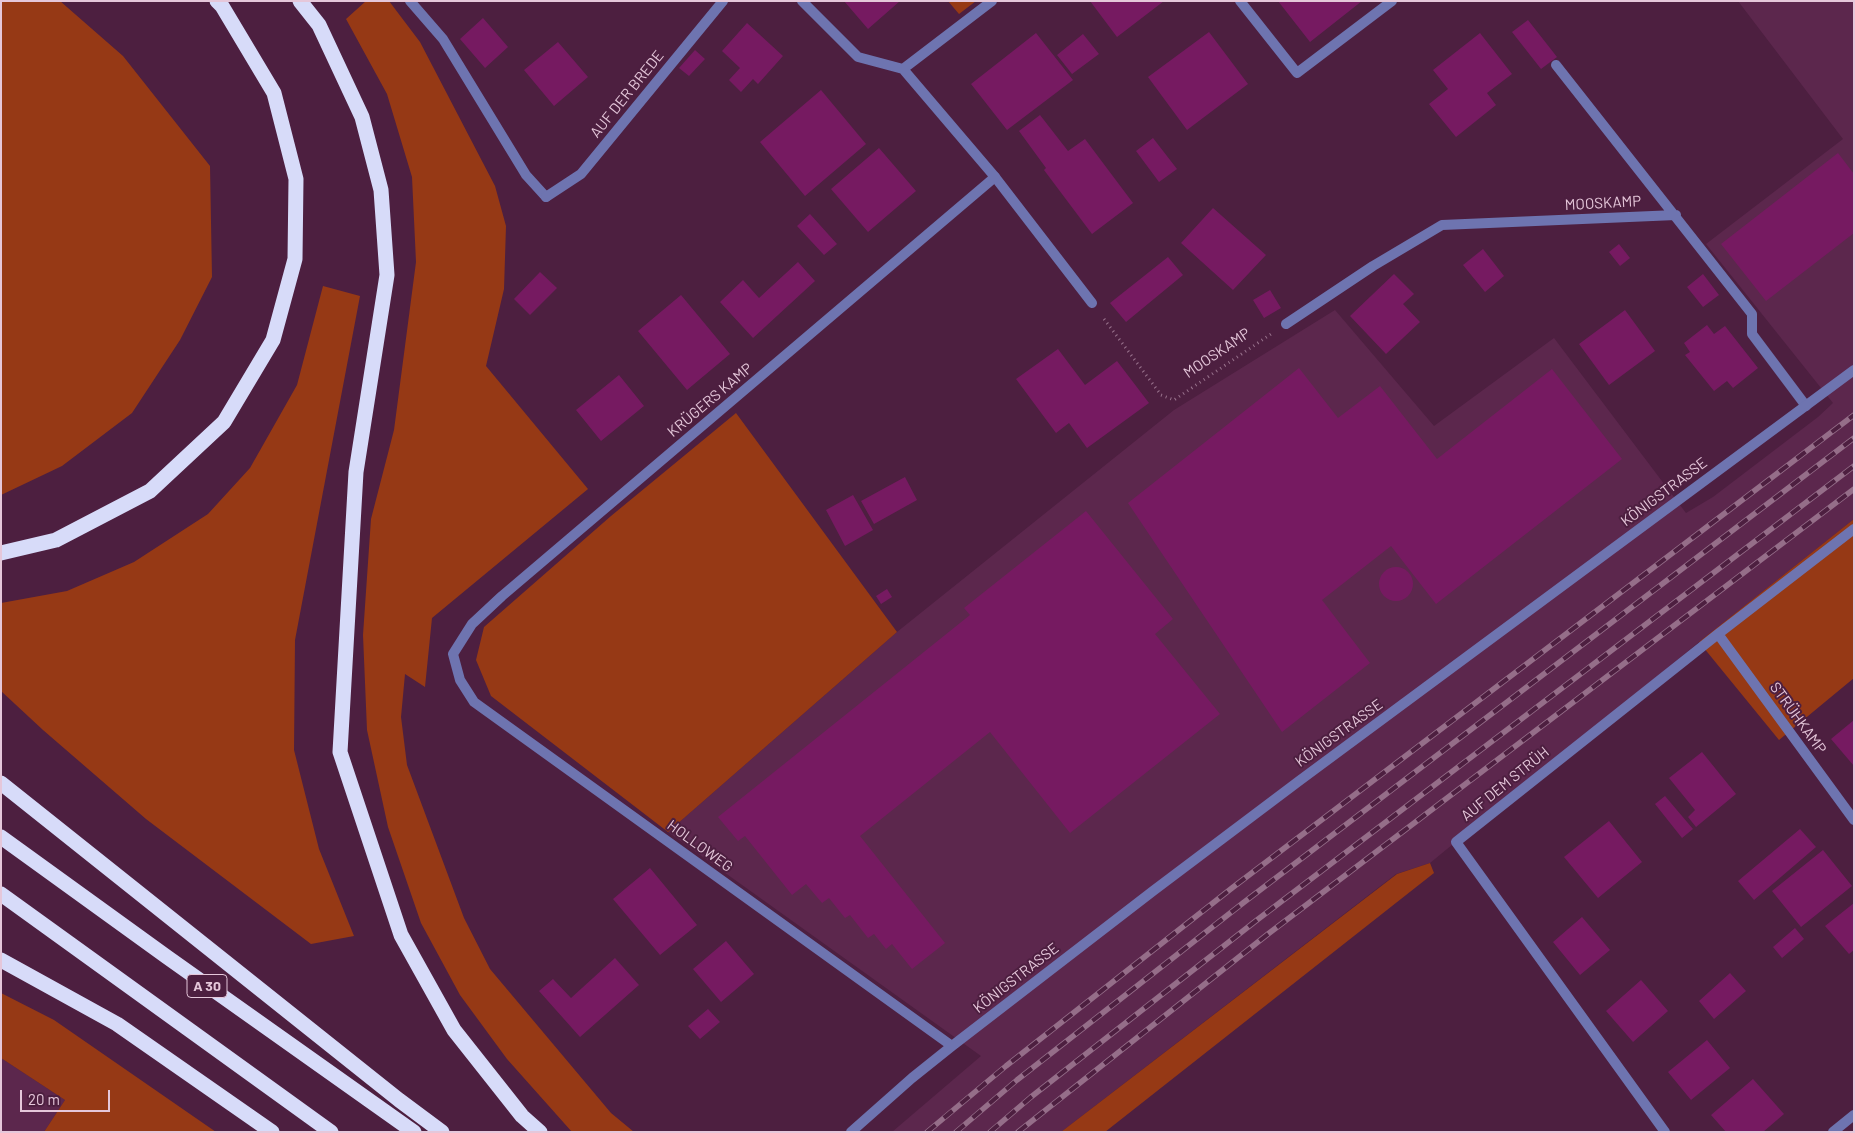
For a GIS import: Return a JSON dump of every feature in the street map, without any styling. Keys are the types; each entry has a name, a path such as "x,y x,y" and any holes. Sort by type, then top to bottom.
{"highway":[{"path":"1,553 56,540 150,491 224,422 273,340 295,259 296,179 274,93 222,6 216,1"},
{"path":"300,1 318,25 362,117 381,190 387,275 356,472 340,752 401,935 454,1030 522,1116 540,1132"},
{"path":"1,783 399,1100 442,1132"},
{"name":"A 30","path":"1,837 414,1132"},
{"path":"1,894 331,1132"},
{"path":"1,960 117,1024 272,1132"}],"street":[{"name":"AUF DER BREDE","path":"410,1 443,39 526,175 546,197 581,174 723,1"},
{"path":"802,1 858,57 903,69 995,177 1092,303"},
{"path":"903,69 992,1"},
{"path":"1240,1 1297,73 1392,1"},
{"path":"1556,65 1676,214 1752,314 1752,334 1806,406"},
{"name":"KRÜGERS KAMP","path":"453,654 472,624 502,596 995,177"},
{"name":"MOOSKAMP","path":"1286,324 1373,266 1442,225 1676,214"},
{"name":"KÖNIGSTRASSE","path":"851,1132 912,1078 952,1046 1299,781 1854,370"},
{"name":"AUF DEM STRÜH","path":"1665,1132 1456,842 1718,634 1854,529"},
{"name":"STRÜHKAMP","path":"1718,634 1854,820"},
{"name":"HOLLOWEG","path":"453,654 460,680 474,702 952,1046"},
{"path":"1833,1132 1854,1115"}],"path":[{"name":"MOOSKAMP","path":"1092,303 1161,396 1174,400 1286,324"}],"shaded area":[{"path":"1,1 60,1 123,56 210,166 212,277 180,340 132,413 62,466 1,495"},
{"path":"366,1 389,1 420,42 495,186 506,226 504,289 486,366 588,489 432,618 425,687 405,674 401,717 407,765 464,918 490,969 611,1113 634,1132 572,1132 507,1059 460,995 421,923 388,827 367,730 363,635 371,519 394,430 416,262 412,177 387,94 346,19"},
{"path":"948,1 976,1 959,14"},
{"path":"1738,1 1854,1 1854,519 1699,642 1430,863 1396,874 1061,1132 892,1132 981,1056 668,832 897,632 1174,410 1335,310 1434,426 1554,338 1686,513 1713,497 1818,417 1833,403 1706,244 1843,139"},
{"path":"323,286 360,296 295,640 294,750 319,849 354,936 311,944 146,819 1,691 1,603 67,591 134,562 208,514 250,468 297,385"},
{"path":"736,413 897,632 668,832 491,696 476,660 484,627 611,516"},
{"path":"1854,519 1854,678 1779,740 1699,642"},
{"path":"1430,863 1434,873 1105,1132 1061,1132 1397,874"},
{"path":"1,993 54,1020 216,1132 44,1132 65,1100 1,1058"},
{"path":"1,1058 65,1100 44,1132 1,1132"}],"building":[{"path":"844,1 900,1 868,29"},
{"path":"1090,1 1164,1 1117,37"},
{"path":"1278,1 1362,1 1310,42"},
{"path":"483,18 508,47 485,68 460,39"},
{"path":"1528,20 1557,57 1541,69 1512,32"},
{"path":"747,23 783,56 758,84 753,79 741,92 729,80 740,68 722,51"},
{"path":"1209,32 1248,84 1187,130 1148,77"},
{"path":"1036,33 1073,80 1007,130 971,84"},
{"path":"1480,33 1512,74 1487,93 1496,105 1456,137 1429,104 1448,89 1433,70"},
{"path":"1083,34 1099,54 1072,74 1057,55"},
{"path":"558,42 588,77 554,106 524,70"},
{"path":"695,50 705,59 689,76 679,68"},
{"path":"821,90 866,144 805,196 760,142"},
{"path":"1040,115 1068,151 1085,139 1133,203 1092,234 1044,170 1046,168 1019,131"},
{"path":"1153,138 1177,169 1159,182 1136,151"},
{"path":"879,148 916,191 868,232 831,189"},
{"path":"1838,153 1854,174 1854,233 1766,301 1721,244"},
{"path":"1213,208 1266,255 1233,290 1181,243"},
{"path":"810,214 837,244 824,255 797,226"},
{"path":"1619,244 1630,258 1620,266 1609,252"},
{"path":"1483,249 1504,276 1485,292 1463,265"},
{"path":"1168,257 1183,275 1126,322 1110,303"},
{"path":"798,262 815,281 753,338 720,302 743,280 759,298"},
{"path":"540,272 557,288 530,315 514,299"},
{"path":"1394,274 1414,294 1403,304 1420,322 1386,354 1350,316"},
{"path":"1703,274 1719,295 1703,307 1687,287"},
{"path":"1270,290 1281,308 1264,318 1253,300"},
{"path":"681,295 730,354 687,390 638,331"},
{"path":"1625,310 1655,351 1609,385 1579,344"},
{"path":"1707,325 1714,334 1725,326 1758,368 1733,388 1727,381 1714,391 1685,355 1690,352 1684,343"},
{"path":"1058,349 1085,385 1117,361 1149,403 1087,448 1069,423 1056,433 1016,379"},
{"path":"1299,368 1338,418 1380,386 1437,459 1552,369 1622,459 1436,604 1391,546 1322,600 1370,663 1282,732 1128,503"},
{"path":"619,375 644,406 601,441 576,410"},
{"path":"905,477 917,500 874,524 861,501"},
{"path":"853,495 873,530 845,546 826,510"},
{"path":"1086,511 1173,619 1155,634 1220,714 1070,833 990,732 860,836 945,943 912,969 892,944 886,949 874,934 868,938 850,915 845,918 829,898 822,903 806,884 792,895 745,836 738,841 718,817 970,615 964,608"},
{"path":"1396,567 1408,572 1413,584 1408,596 1396,601 1384,596 1379,584 1384,572"},
{"path":"887,589 892,597 881,604 876,596"},
{"path":"1854,720 1854,766 1831,739"},
{"path":"1702,752 1736,794 1696,827 1688,817 1695,810 1669,778"},
{"path":"1665,796 1693,829 1682,838 1655,804"},
{"path":"1609,821 1642,862 1598,898 1564,857"},
{"path":"1800,829 1816,847 1754,900 1738,881"},
{"path":"1823,850 1852,886 1801,927 1772,891"},
{"path":"650,868 697,925 660,955 613,899"},
{"path":"1854,903 1854,950 1849,954 1825,926"},
{"path":"1582,917 1610,950 1580,975 1553,942"},
{"path":"1795,928 1804,939 1782,958 1773,947"},
{"path":"726,941 754,974 721,1002 693,969"},
{"path":"615,958 639,985 580,1037 539,991 553,979 571,998"},
{"path":"1730,973 1746,991 1714,1019 1699,1001"},
{"path":"1641,980 1668,1011 1633,1042 1606,1011"},
{"path":"708,1009 720,1022 700,1039 688,1026"},
{"path":"1707,1040 1730,1068 1691,1100 1668,1072"},
{"path":"1753,1079 1784,1114 1763,1132 1726,1132 1711,1115"}],"railway":[{"path":"927,1132 1006,1066 1232,888 1854,415"},
{"path":"956,1132 1017,1080 1243,903 1854,438"},
{"path":"990,1132 1031,1097 1257,920 1854,466"},
{"path":"1018,1132 1268,934 1854,489"}]}
